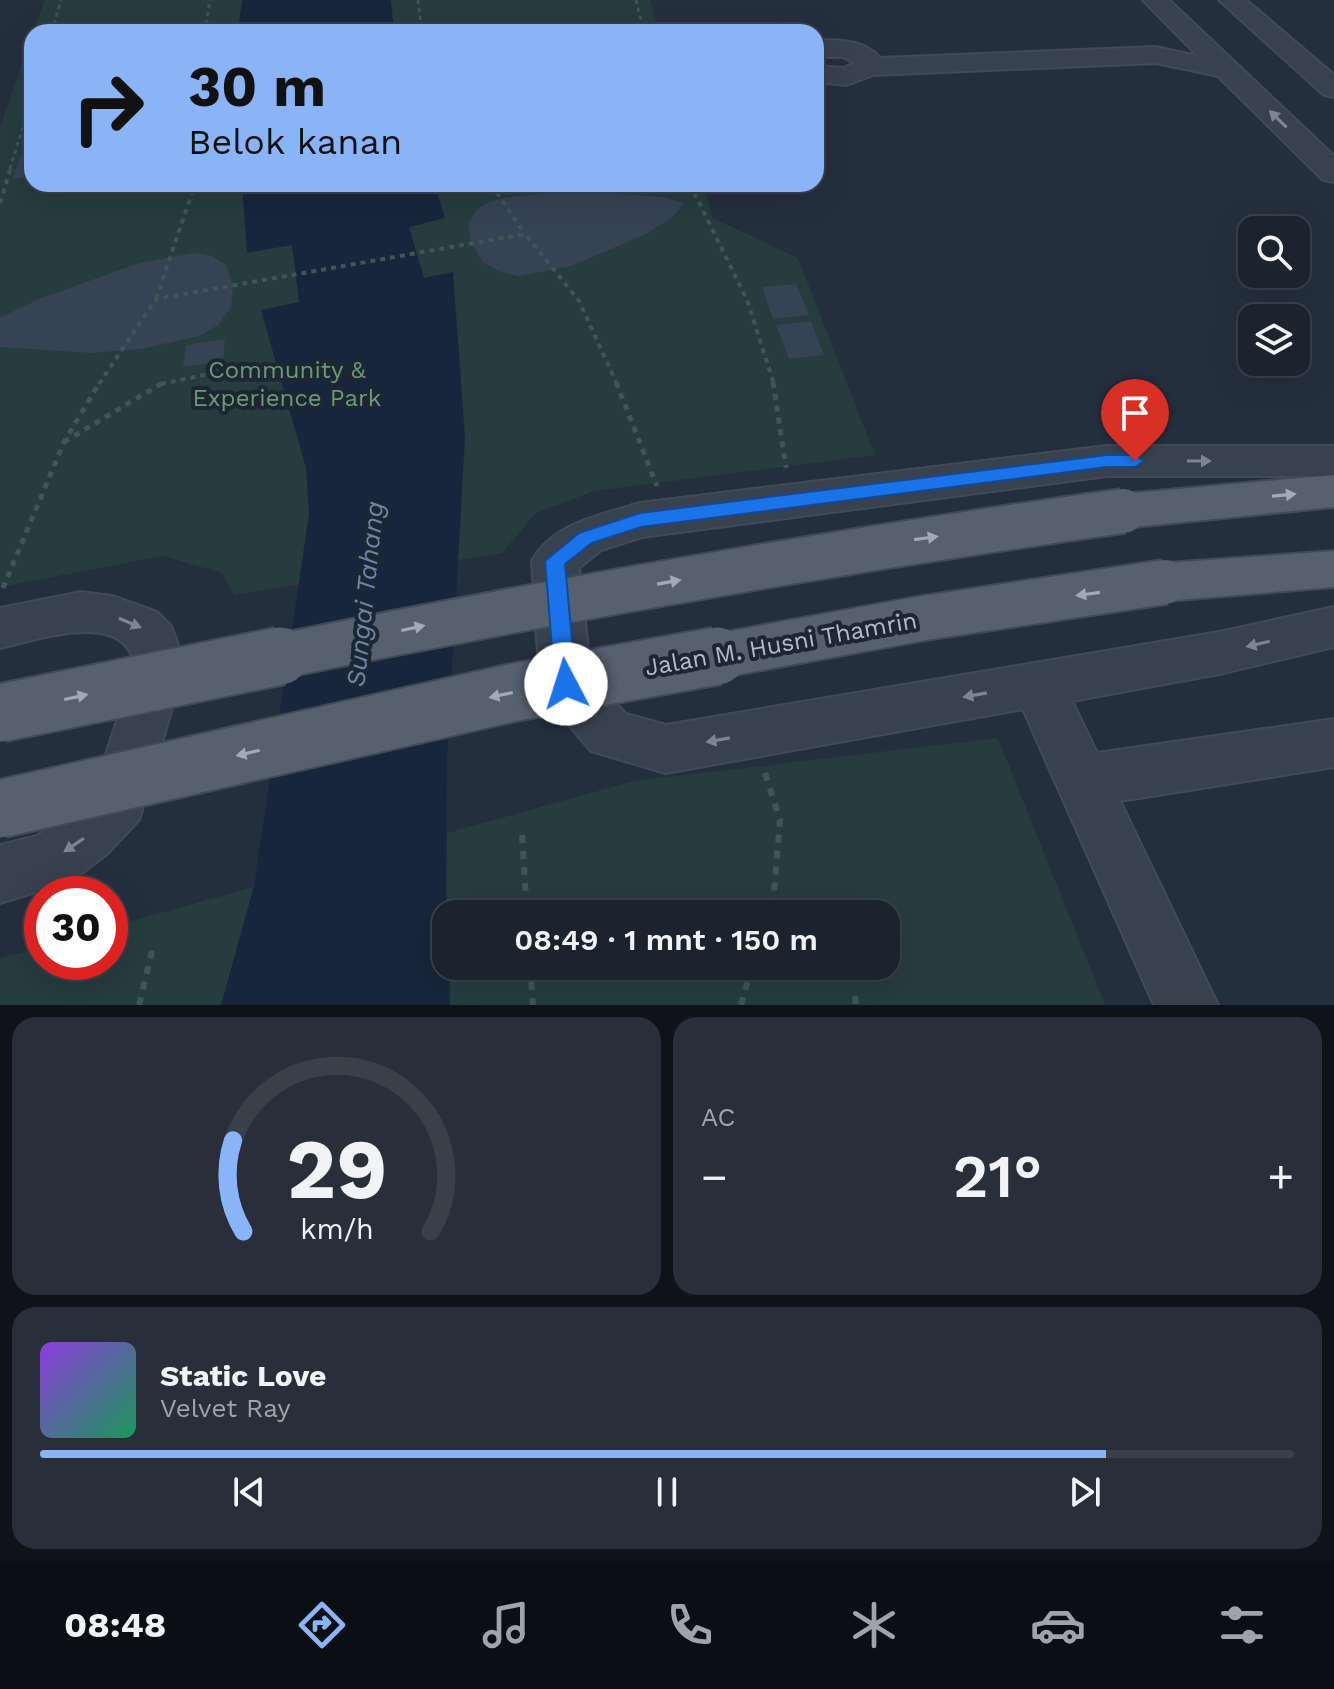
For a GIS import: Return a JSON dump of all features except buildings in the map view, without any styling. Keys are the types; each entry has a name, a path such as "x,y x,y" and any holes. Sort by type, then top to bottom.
{"main road":[{"path":"0,713 503,610 885,544 1123,511 1334,491"},
{"name":"Jalan M. Husni Thamrin","path":"0,809 511,693 924,618 1165,582 1334,569"}],"street":[{"path":"1155,0 1334,173"},
{"path":"1231,0 1334,89"},
{"path":"824,75 847,77 864,61 1141,40 1162,35 1181,24"},
{"path":"824,49 840,48 864,61 1156,55 1192,60 1228,70"},
{"path":"1334,461 1107,461 640,520 585,538 555,561 566,684 610,734 666,749 1219,653 1334,627"},
{"path":"0,628 81,612 112,616 140,626 154,641 160,664 119,801 86,836 50,861 0,874"},
{"path":"1038,684 1186,1005"},
{"path":"1083,781 1334,743"}],"path":[{"path":"54,24 61,0"},
{"path":"206,24 210,0"},
{"path":"418,0 421,24"},
{"path":"636,0 642,24"},
{"path":"0,203 24,124"},
{"path":"0,596 64,442 104,375 156,299 192,192"},
{"path":"496,192 585,313 604,351 669,517"},
{"path":"693,192 702,219 746,297 771,361 790,501"},
{"path":"156,299 525,234"},
{"path":"64,442 168,380 227,370"},
{"path":"753,734 780,820 772,900"},
{"path":"522,835 526,900"},
{"path":"139,1005 153,947"},
{"path":"531,980 533,1005"},
{"path":"741,1005 748,980"}],"green space":[{"path":"45,0 650,0 657,24 36,24"},
{"name":"Community & Experience Park","path":"24,59 24,192 705,192 713,218 798,258 875,455 594,491 536,513 502,553 234,595 222,573 163,556 0,587 0,127"},
{"path":"998,738 1105,1005 0,1005 0,958 24,952 24,980 128,980 128,922 634,781"}],"water":[{"path":"242,0 391,0 393,24 239,24"},
{"name":"Sungai Tahang","path":"243,192 437,192 445,218 409,227 424,278 453,272 465,437 447,760 446,900 432,900 432,980 449,980 450,1005 221,1005 254,886 309,514 306,468 261,310 299,302 292,245 247,253"}],"route":[{"path":"566,684 555,561 585,538 640,520 1107,461 1135,461"}]}
